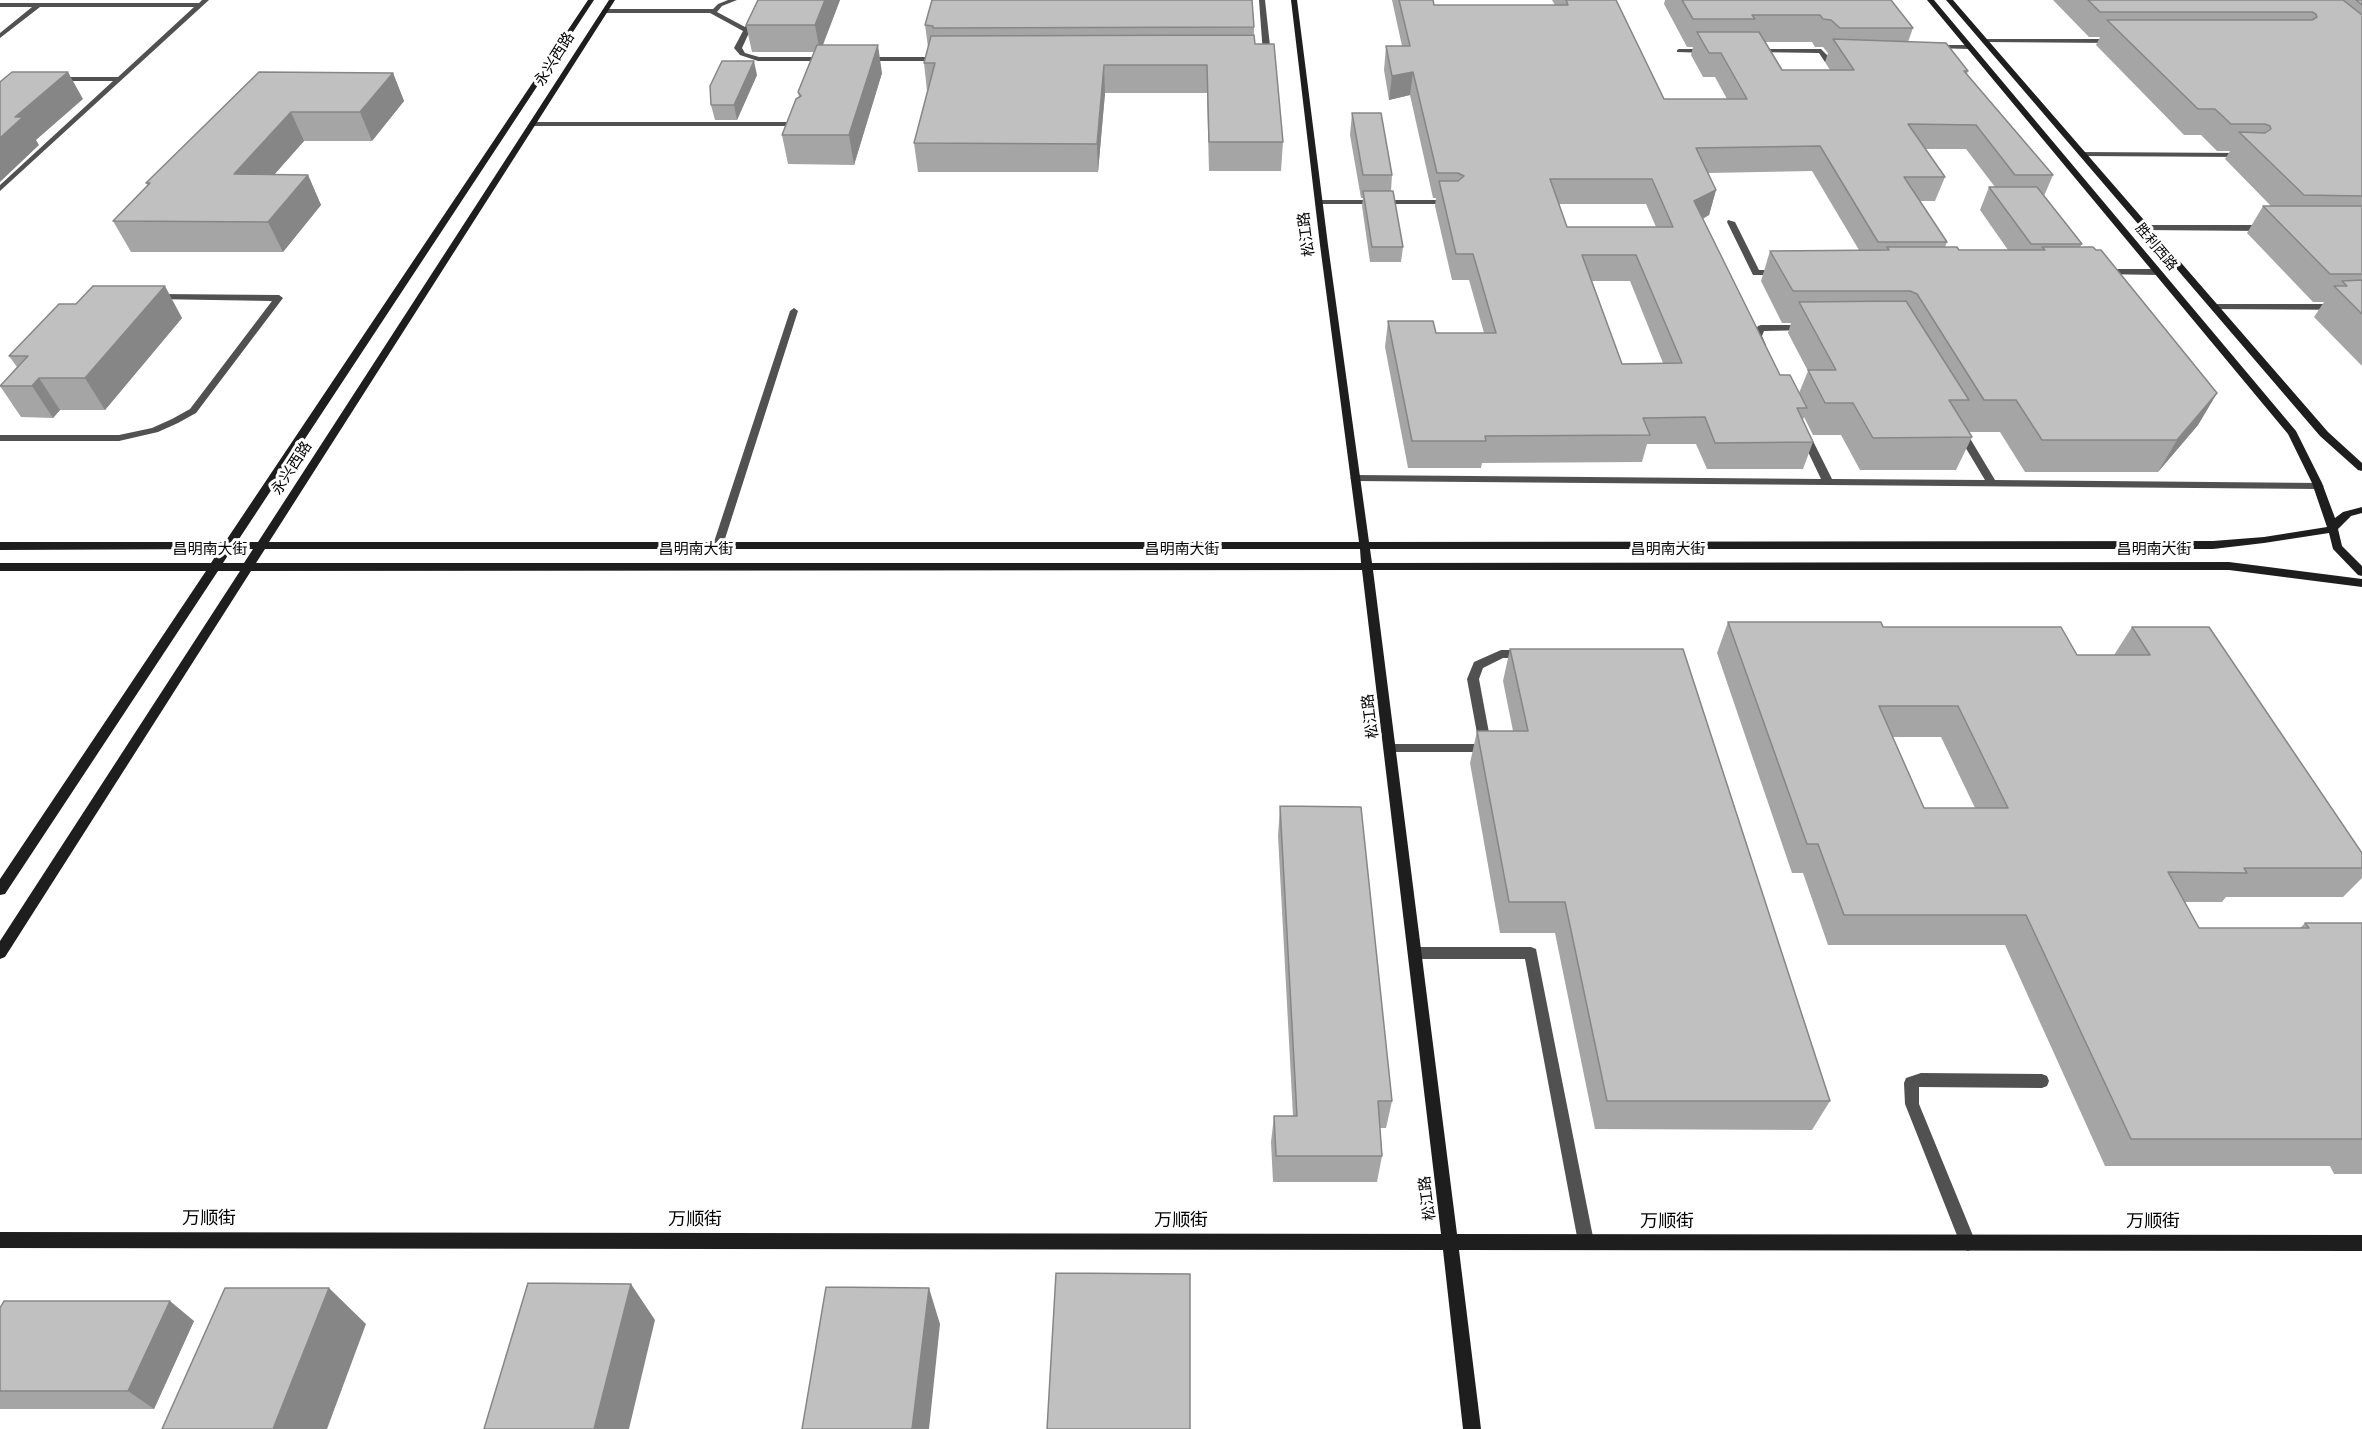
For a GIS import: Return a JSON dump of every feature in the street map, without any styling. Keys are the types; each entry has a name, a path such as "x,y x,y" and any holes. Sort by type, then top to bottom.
{"main road":[{"name":"永兴西路","path":"0,890 591,0"},
{"name":"永兴西路","path":"0,953 612,0"},
{"name":"松江路","path":"1294,0 1391,749 1472,1429"},
{"name":"胜利西路","path":"1930,0 2293,433 2319,486 2337,547 2362,572"},
{"name":"胜利西路","path":"1949,0 2324,434 2362,468"},
{"path":"2333,529 2338,520 2347,514 2362,510"},
{"name":"昌明南大街","path":"0,546 2213,545 2333,529"},
{"name":"昌明南大街","path":"0,567 2229,566 2362,583"},
{"name":"万顺街","path":"0,1240 2362,1243"}],"lane":[{"path":"734,0 720,5 713,13 724,21 747,31"},
{"path":"761,0 738,48 746,57 830,59"},
{"path":"1257,57 1267,55 1262,0"},
{"path":"0,5 42,2 204,2"},
{"path":"0,36 42,2"},
{"path":"0,189 204,2"},
{"path":"605,11 715,11"},
{"path":"1984,41 2124,41"},
{"path":"1924,47 1969,47"},
{"path":"1679,51 1715,51"},
{"path":"1750,51 1821,51 1828,60 1852,60"},
{"path":"854,59 949,59"},
{"path":"51,79 120,79"},
{"path":"533,124 800,124"},
{"path":"2083,154 2250,155"},
{"path":"1319,201 1454,202"},
{"path":"1731,222 1756,273 1792,273"},
{"path":"2146,228 2271,228"},
{"path":"2087,272 2158,272"},
{"path":"0,438 119,438 155,430 175,421 193,411 279,298 141,297"},
{"path":"2214,307 2362,307"},
{"path":"718,545 794,311"},
{"path":"1767,357 1756,336 1761,328 1818,328"},
{"path":"1797,419 1828,482"},
{"path":"1957,425 1992,483"},
{"path":"1355,478 2319,486"},
{"path":"1391,749 1486,750 1473,679 1478,665 1501,654 1537,654"},
{"path":"1415,953 1531,953 1586,1242"},
{"path":"1968,1243 1912,1104 1911,1083 1921,1080 2042,1081"}],"building":[{"path":"758,0 825,0 815,25 746,25"},
{"path":"932,0 1252,0 1254,27 933,28 933,26 925,25"},
{"path":"1399,0 1433,0 1434,5 1568,5 1566,0 1616,0 1664,99 1747,99 1721,53 1709,53 1697,32 1759,32 1782,70 1854,70 1833,39 1946,43 1968,71 1964,71 2053,175 2015,175 1976,125 1908,124 1945,177 1904,177 1947,242 1878,242 1820,146 1696,148 1716,190 1694,201 1780,375 1790,375 1807,408 1797,408 1813,442 1715,443 1705,417 1643,418 1650,435 1485,436 1486,441 1412,441 1388,321 1433,321 1436,333 1496,333 1473,254 1456,254 1439,181 1458,181 1464,176 1458,173 1437,173 1413,72 1392,76 1386,46 1410,46","holes":["1550,179 1652,179 1673,227 1567,227","1582,255 1636,255 1682,363 1622,364"]},
{"path":"1682,0 1891,0 1913,28 1840,28 1831,20 1823,19 1820,15 1752,15 1755,19 1693,19"},
{"path":"2088,0 2343,0 2362,15 2362,196 2304,195 2239,132 2265,133 2271,129 2270,126 2231,124 2215,109 2198,109 2107,20 2312,20 2317,17 2316,14 2312,12 2100,12"},
{"path":"1254,35 1255,44 1274,44 1283,142 1209,142 1207,65 1104,65 1097,144 914,143 935,63 924,63 931,36"},
{"path":"817,45 878,45 849,135 782,135 796,99 801,96 798,92"},
{"path":"722,61 754,61 734,105 711,105 710,86"},
{"path":"12,72 68,72 15,117 23,117 0,138 0,82"},
{"path":"259,72 393,73 360,112 291,112 234,174 308,175 268,222 113,221 150,183 146,183"},
{"path":"1352,113 1381,113 1392,175 1363,175"},
{"path":"1989,187 2037,187 2082,244 2031,244"},
{"path":"1363,191 1393,191 1403,247 1372,247"},
{"path":"2263,206 2362,206 2362,274 2330,274"},
{"path":"1887,247 2045,250 2042,247 2093,247 2101,250 2217,393 2177,440 2042,440 2016,400 1984,400 1917,294 1910,291 1793,291 1770,251 1889,250"},
{"path":"2362,280 2362,314 2334,286 2347,286 2342,281"},
{"path":"93,286 165,286 85,378 39,378 32,386 0,386 28,356 9,356 59,304 76,304"},
{"path":"1906,301 1969,400 1949,400 1972,437 1873,438 1853,403 1825,403 1808,370 1836,370 1799,302"},
{"path":"1728,622 1881,622 1883,627 2061,627 2077,655 2150,655 2132,627 2209,627 2362,853 2362,868 2244,868 2247,873 2168,872 2199,928 2309,928 2305,923 2362,923 2362,1139 2131,1139 2026,915 1844,915 1818,844 1807,844","holes":["1879,706 1958,706 2008,808 1924,808"]},
{"path":"1510,649 1683,649 1830,1101 1607,1101 1565,902 1509,902 1477,731 1528,731"},
{"path":"1280,806 1361,807 1392,1101 1378,1101 1382,1156 1276,1156 1274,1116 1297,1116"},
{"path":"1056,1273 1190,1274 1190,1429 1047,1429"},
{"path":"528,1283 631,1284 594,1429 484,1429"},
{"path":"826,1287 929,1288 912,1429 802,1429"},
{"path":"225,1288 329,1288 273,1429 162,1429"},
{"path":"4,1301 170,1301 128,1391 0,1391 0,1308"}]}
